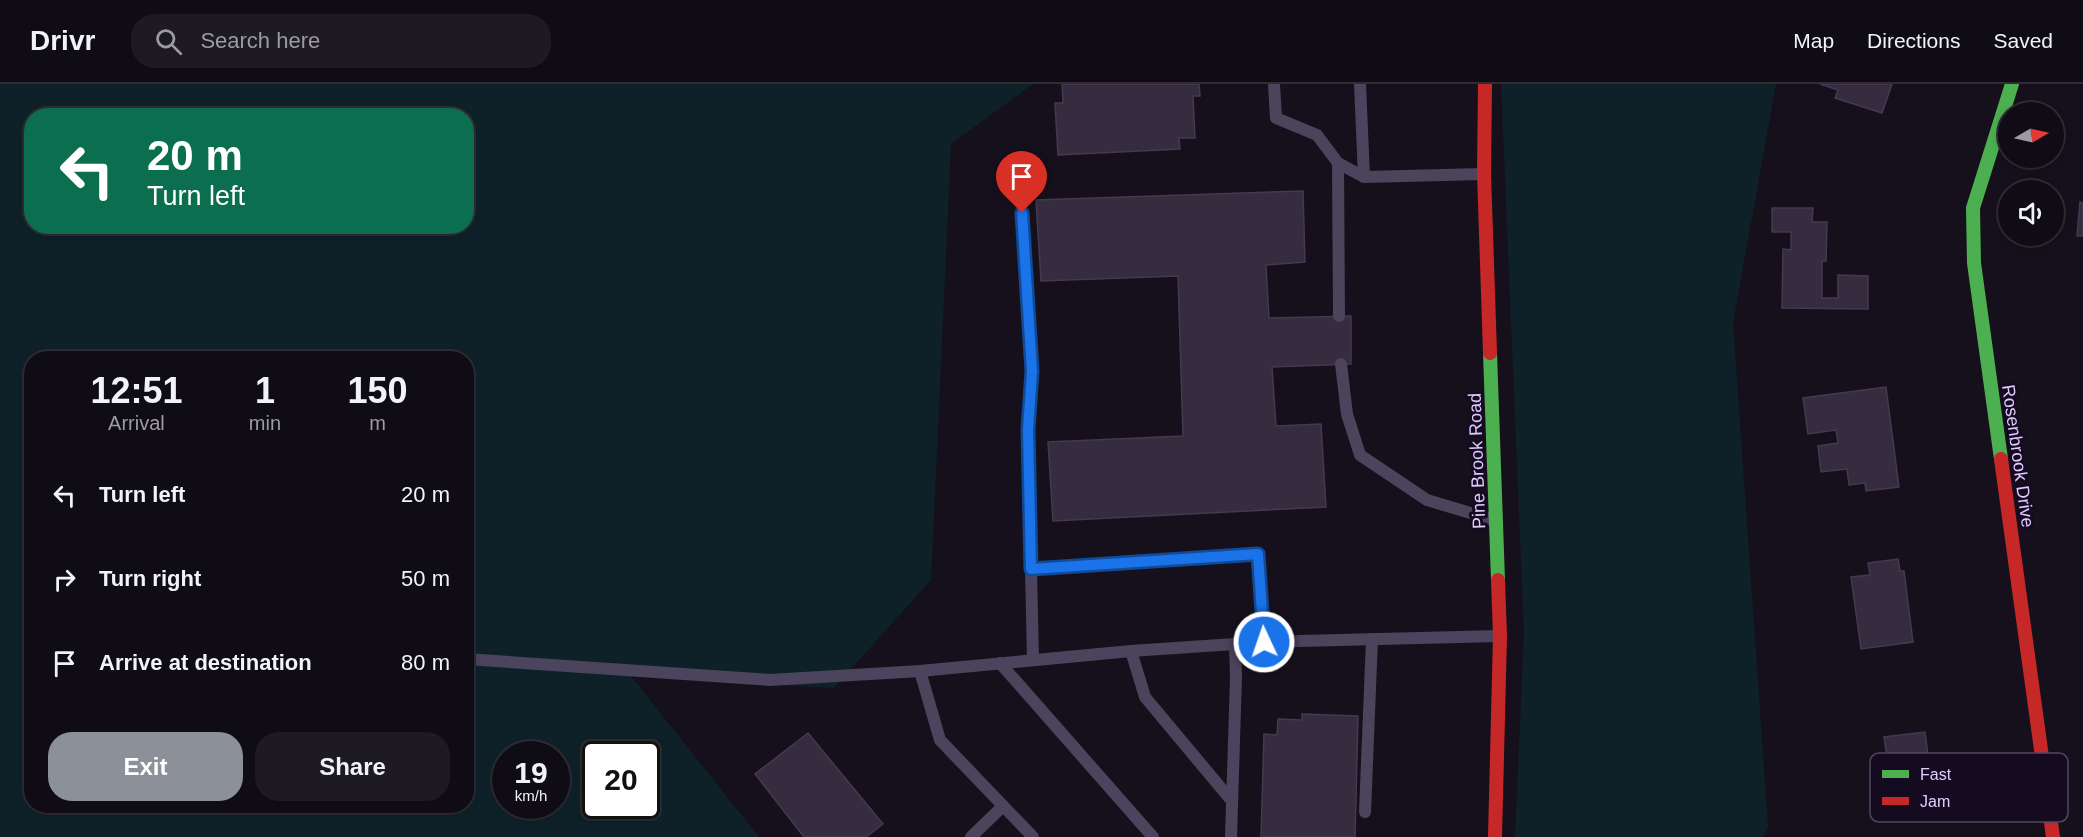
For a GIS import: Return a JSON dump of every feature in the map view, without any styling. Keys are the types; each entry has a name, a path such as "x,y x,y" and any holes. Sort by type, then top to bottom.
{"street":[{"name":"Pine Brook Road","path":"1485,84 1485,174 1500,636 1495,837"},
{"name":"Rosenbrook Drive","path":"2012,84 1973,208 1972,234 1980,310 2041,753"},
{"name":"Rosenbrook Drive","path":"2051,822 2053,837"}],"lane":[{"path":"1274,84 1276,118 1317,135 1338,163 1364,177 1485,174"},
{"path":"1360,84 1364,177"},
{"path":"1338,163 1339,316"},
{"path":"1022,213 1032,371 1028,430 1033,660"},
{"path":"1341,364 1347,414 1360,456 1427,500 1497,521"},
{"path":"1031,569 1258,554 1264,642"},
{"path":"474,660 770,680 920,671 1131,651 1264,642 1500,636"},
{"path":"1365,812 1372,639"},
{"path":"1231,837 1235,644"},
{"path":"1131,651 1145,697 1231,800"},
{"path":"1000,663 1153,837"},
{"path":"920,671 940,740 1033,837"},
{"path":"971,837 1003,806"}],"shaded area":[{"path":"0,84 1033,84 951,144 931,580 834,688 631,676 759,837 0,837"},
{"path":"1501,84 1776,84 1733,323 1768,826 1763,837 1515,837 1524,632"}],"building":[{"path":"1062,84 1199,84 1200,96 1193,96 1195,138 1179,138 1180,149 1058,155 1055,103 1063,103"},
{"path":"1820,84 1892,84 1882,113 1835,98 1838,90"},
{"path":"1303,191 1305,262 1266,265 1269,318 1351,316 1351,364 1272,367 1276,426 1321,424 1326,507 1053,521 1048,442 1183,436 1178,276 1041,281 1036,200"},
{"path":"2080,202 2083,203 2083,236 2077,236"},
{"path":"1772,208 1813,208 1812,222 1827,222 1826,261 1822,261 1822,298 1838,298 1838,275 1868,276 1868,309 1782,308 1783,249 1791,250 1791,232 1772,232"},
{"path":"1886,387 1899,487 1866,491 1865,483 1849,485 1847,469 1821,472 1818,446 1838,443 1836,430 1808,434 1803,398"},
{"path":"1898,559 1900,571 1904,571 1913,642 1861,649 1851,577 1870,575 1868,563"},
{"path":"1302,714 1358,716 1355,837 1261,837 1264,734 1277,735 1278,719 1302,720"},
{"path":"1925,732 1928,753 1886,753 1884,737"},
{"path":"808,733 883,824 866,837 804,837 755,774"}],"traffic: fast":[{"path":"2001,459 1974,263 1973,208 2012,84"},
{"path":"1490,353 1498,580"}],"traffic: jam":[{"path":"1485,84 1484,174 1490,353"},
{"path":"2001,459 2041,753"},
{"path":"1495,837 1500,636 1498,580"},
{"path":"2051,822 2053,837"}],"route":[{"path":"1022,213 1032,371 1028,430 1031,569 1258,554 1264,642"}]}
